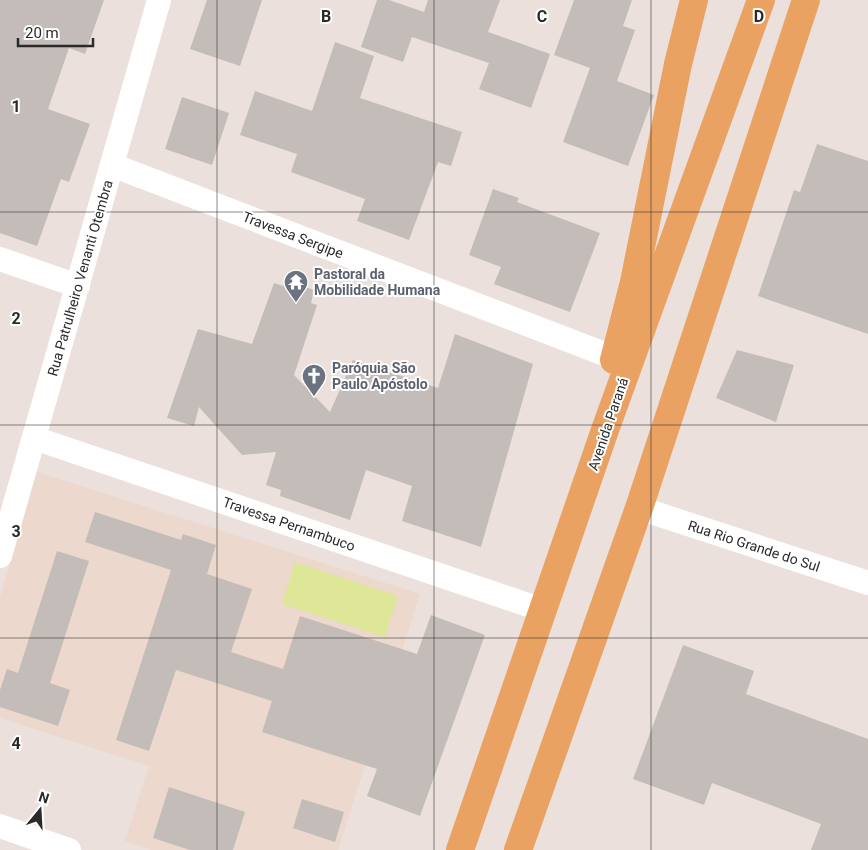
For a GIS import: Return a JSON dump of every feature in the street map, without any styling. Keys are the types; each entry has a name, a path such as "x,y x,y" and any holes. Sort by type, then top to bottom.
{"main road":[{"path":"606,427 614,358 634,282 678,64 694,0"},
{"name":"Avenida Paraná","path":"460,850 606,427 761,0"},
{"path":"518,850 639,508 806,0"},
{"path":"784,63 826,0"}],"street":[{"name":"Rua Patrulheiro Venanti Otembra","path":"0,556 159,0"},
{"name":"Travessa Sergipe","path":"112,165 614,358"},
{"path":"0,259 78,286"},
{"name":"Travessa Pernambuco","path":"34,438 543,610"},
{"name":"Rua Rio Grande do Sul","path":"639,508 868,583"},
{"path":"0,826 69,850"}],"shaded area":[{"path":"37,472 420,594 338,850 150,850 125,841 149,766 0,718 0,597"}],"green space":[{"path":"295,562 398,596 385,637 282,604"}],"building":[{"path":"0,0 104,0 85,54 69,48 48,109 90,124 69,182 61,179 37,246 0,233"},
{"path":"207,0 262,0 240,66 190,49"},
{"path":"377,0 389,0 424,12 428,0 500,0 488,32 550,54 531,108 479,89 489,63 412,37 403,62 361,47"},
{"path":"574,0 632,0 623,26 635,30 617,81 654,95 628,166 563,142 590,68 554,55"},
{"path":"335,42 374,56 360,98 462,132 451,166 438,162 409,240 357,221 365,199 291,172 297,154 240,135 255,91 312,111"},
{"path":"182,97 229,113 212,165 165,149"},
{"path":"817,144 868,161 868,334 758,296 794,190 800,192"},
{"path":"493,189 519,198 517,202 600,233 570,312 494,284 501,267 469,255"},
{"path":"285,280 314,290 311,303 317,305 294,375 330,412 353,360 438,388 455,334 533,364 481,547 402,521 412,486 366,470 350,520 280,496 281,490 266,485 276,452 242,455 199,407 194,426 167,418 198,329 252,344 274,283 283,286"},
{"path":"737,350 794,365 776,422 716,398"},
{"path":"95,512 181,540 183,534 216,545 207,574 252,589 231,652 283,669 300,616 417,654 431,615 485,635 420,816 367,796 377,769 262,732 272,701 176,670 149,751 116,740 171,570 85,542"},
{"path":"57,551 89,561 50,683 70,690 58,726 0,707 0,690 7,669 18,673"},
{"path":"683,645 754,671 746,694 868,739 868,850 811,850 821,824 712,783 704,805 633,779"},
{"path":"169,787 245,812 233,850 190,850 153,838"},
{"path":"302,799 344,812 335,842 293,828"}],"place":[{"name":"Pastoral da Mobilidade Humana","path":"296,303"},
{"name":"Paróquia São Paulo Apóstolo","path":"314,397"}]}
